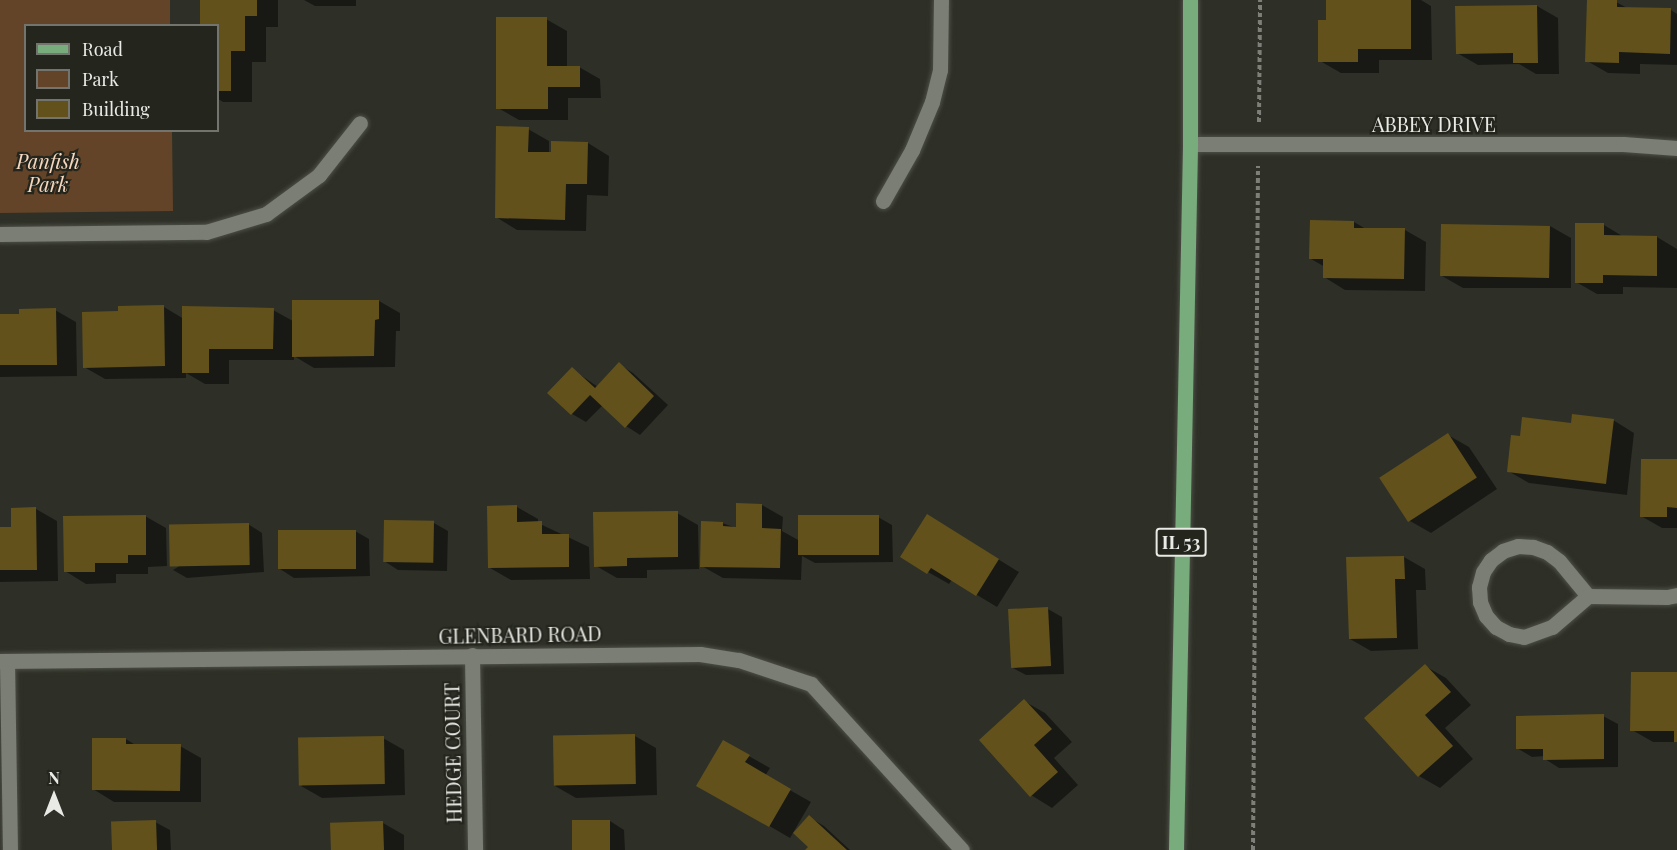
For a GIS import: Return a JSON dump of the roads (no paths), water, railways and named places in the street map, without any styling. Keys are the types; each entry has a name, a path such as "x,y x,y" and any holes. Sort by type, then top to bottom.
{"main road":[{"name":"IL 53","path":"1176,850 1190,144 1190,0"}],"street":[{"path":"883,201 912,150 932,102 940,70 941,0"},
{"path":"0,234 206,232 266,214 319,175 360,123"},
{"name":"ABBEY DRIVE","path":"1190,144 1623,144 1677,148"},
{"path":"1588,596 1559,561 1547,552 1533,547 1518,546 1503,551 1491,560 1483,572 1479,587 1480,602 1486,616 1503,631 1524,637 1552,627 1588,596 1667,597 1677,595"},
{"name":"GLENBARD ROAD","path":"4,661 700,654 739,660 811,684 962,850"},
{"name":"HEDGE COURT","path":"472,656 475,850"},
{"path":"4,661 10,850"}],"park label":[{"name":"Panfish Park","path":"48,172"}]}
